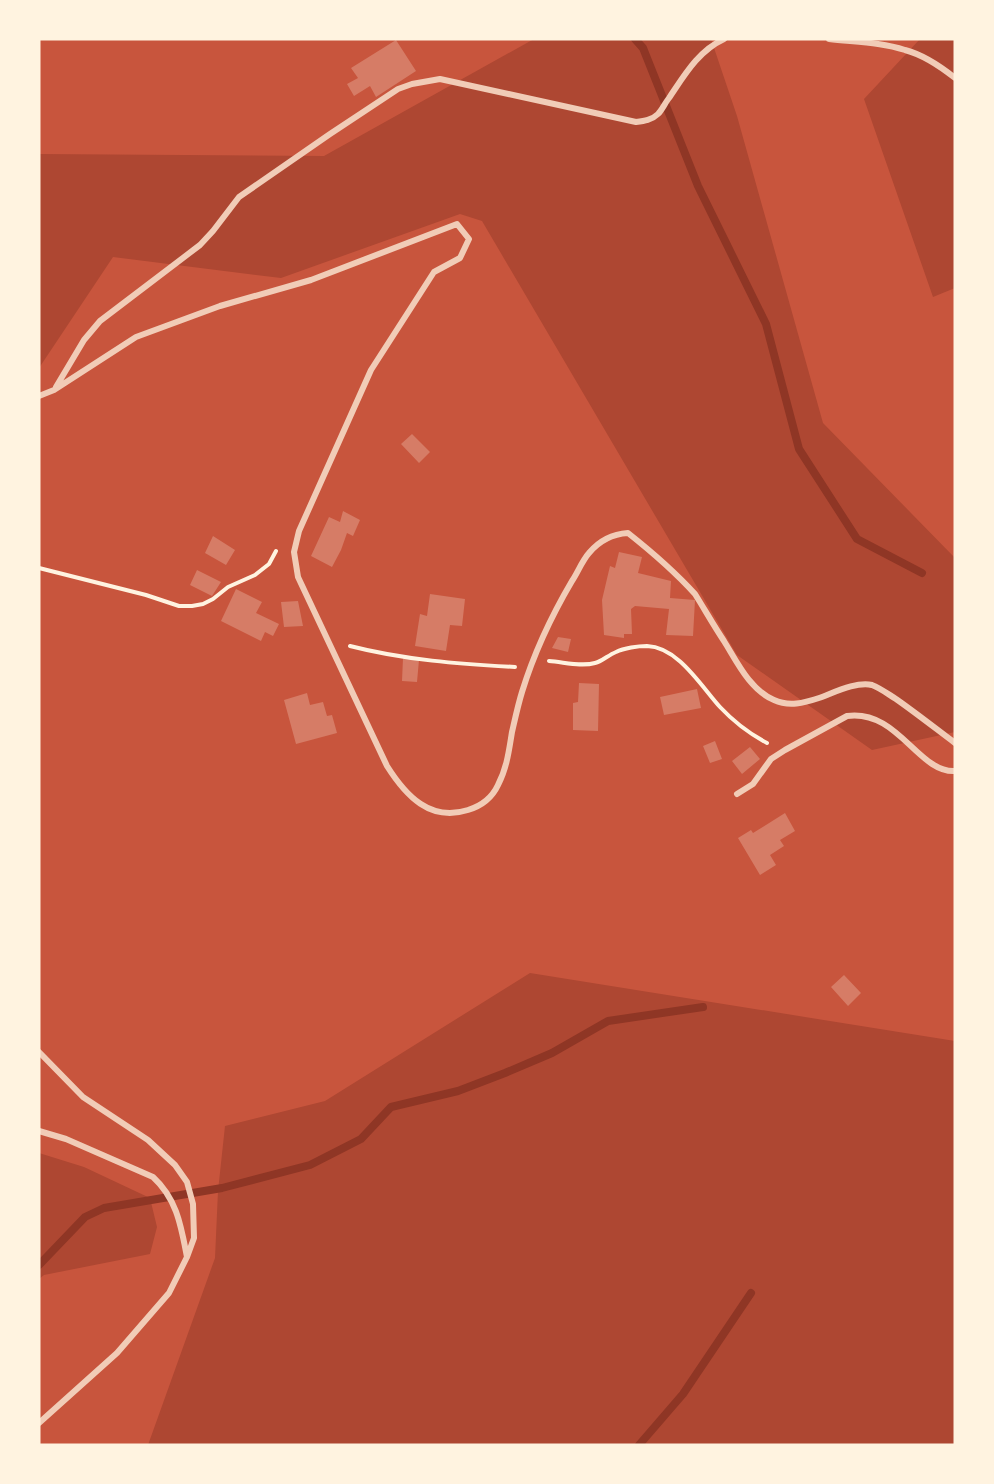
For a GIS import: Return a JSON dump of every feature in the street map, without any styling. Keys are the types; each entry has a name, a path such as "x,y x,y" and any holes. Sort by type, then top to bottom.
{"street":[{"path":"54,390 84,340 100,321 200,245 239,197 398,89 440,79 636,122 647,120 657,114 685,72 701,55 724,39"},
{"path":"829,39 906,50 930,60 955,78"},
{"path":"39,396 54,390 136,337 220,306 311,280 458,224 469,239 465,249 460,258 434,272 371,370 296,539 294,552 298,578 387,766 409,794 431,810 443,813 458,813 483,803 492,795 505,769 513,724 522,692 556,609 588,554 606,539 628,533 695,594 744,673 764,695 785,704 799,704 860,684 870,684 901,703 955,743"},
{"path":"737,794 753,784 771,759 847,716 867,716 891,728 938,768 955,771"},
{"path":"39,1052 82,1097 148,1140 175,1165 187,1182 193,1204 194,1238 169,1293 117,1353 39,1423"},
{"path":"39,1131 66,1139 153,1177 164,1186 181,1226 187,1257"}],"path":[{"path":"39,568 146,595 179,606 192,606 203,604 228,586 255,575 269,564 281,544 286,540 296,539"},
{"path":"702,685 737,723 755,737 785,750"}],"shaded area":[{"path":"534,39 711,39 737,116 823,423 955,558 955,732 872,750 737,655 482,221 460,214 281,278 113,257 39,368 39,154 324,156"},
{"path":"920,39 955,39 955,288 933,297 864,99"},
{"path":"530,973 955,1041 955,1445 148,1445 215,1258 218,1191 225,1126 325,1101"},
{"path":"39,1153 84,1167 150,1198 157,1227 150,1254 44,1275 39,1279"}],"building":[{"path":"396,40 416,71 376,97 370,86 354,96 347,84 358,78 351,68"},
{"path":"412,434 430,452 419,463 401,444"},
{"path":"343,511 360,520 353,536 347,533 332,567 311,556 329,517 340,522"},
{"path":"213,536 235,550 226,565 205,553"},
{"path":"619,552 642,557 638,573 671,581 670,598 695,600 693,636 666,635 669,609 635,606 631,609 632,634 624,634 624,638 604,635 602,600 610,566 615,568"},
{"path":"197,570 221,582 212,596 190,585"},
{"path":"236,589 262,602 256,613 279,624 273,636 265,632 261,641 221,621"},
{"path":"430,594 465,599 462,626 450,625 446,651 415,646 420,614 427,616"},
{"path":"298,601 303,626 284,627 281,602"},
{"path":"558,637 571,639 568,652 552,648"},
{"path":"403,658 419,660 417,682 402,681"},
{"path":"579,683 599,684 598,731 573,730 573,703 578,702"},
{"path":"697,689 701,708 664,715 660,697"},
{"path":"307,693 310,705 323,702 327,716 332,715 337,733 296,744 284,700"},
{"path":"715,741 722,759 710,763 703,746"},
{"path":"750,747 760,759 742,774 732,761"},
{"path":"785,813 795,831 780,840 784,846 770,855 776,865 760,875 738,838 751,830 753,833"},
{"path":"844,975 861,993 848,1006 831,987"}],"waterway":[{"path":"635,39 643,48 698,186 766,324 799,449 857,539 922,573"},
{"path":"39,1265 85,1217 104,1208 222,1188 310,1165 361,1139 391,1107 458,1091 505,1073 552,1053 608,1021 703,1007"},
{"path":"639,1445 683,1394 751,1293"}]}
